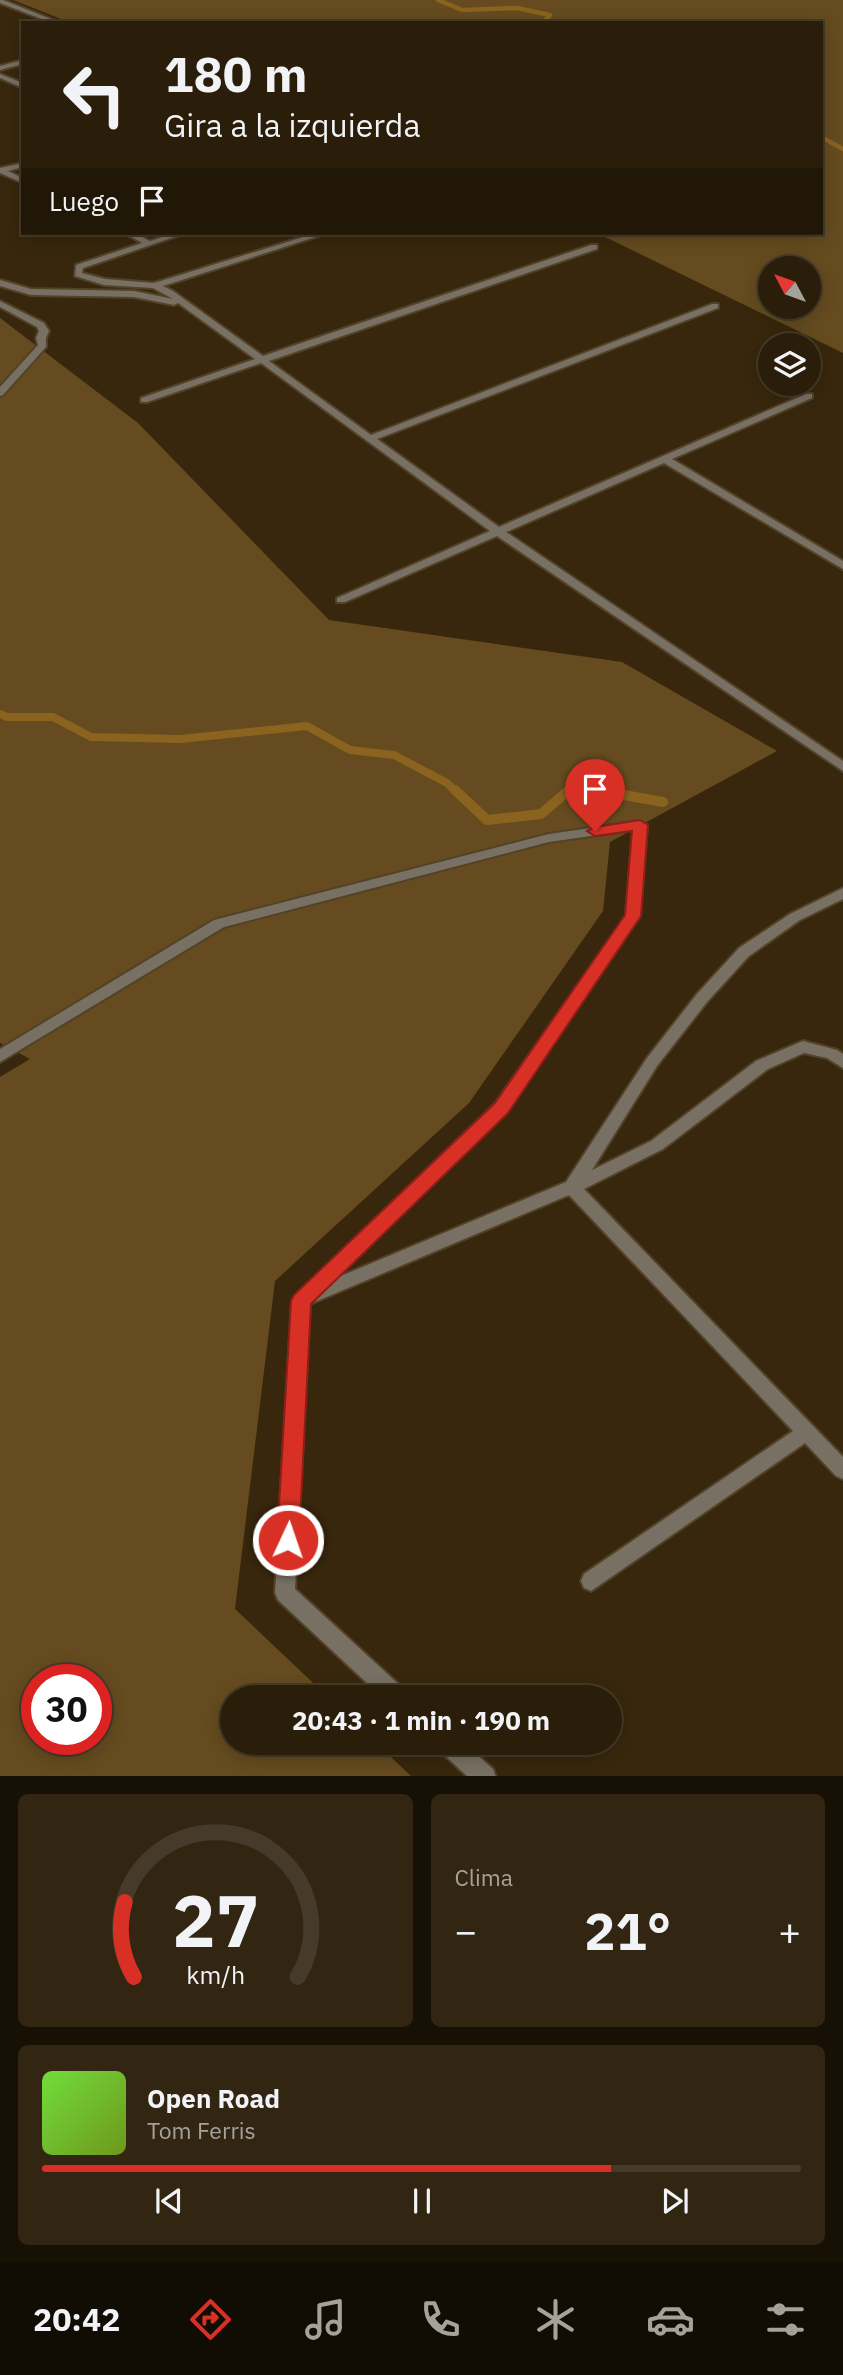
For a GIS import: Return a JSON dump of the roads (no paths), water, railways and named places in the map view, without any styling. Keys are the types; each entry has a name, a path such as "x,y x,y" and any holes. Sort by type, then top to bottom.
{"street":[{"path":"0,1 53,21"},
{"path":"0,68 21,63"},
{"path":"0,76 21,85"},
{"path":"1,170 21,165"},
{"path":"1,170 21,180"},
{"path":"132,235 149,243"},
{"path":"175,235 79,267 78,274 104,282 155,286 170,293 498,532 843,767"},
{"path":"155,286 318,235"},
{"path":"144,400 594,247"},
{"path":"0,283 50,294 134,293 183,305"},
{"path":"0,304 41,325 44,331 41,338 43,345 0,393"},
{"path":"369,439 715,306"},
{"path":"341,600 809,396"},
{"path":"664,459 843,566"},
{"path":"0,1056 219,923 549,838 640,825 633,916 501,1108 301,1301 285,1594 385,1685"},
{"path":"572,1187 652,1062 702,998 744,951 795,917 843,893"},
{"path":"301,1301 572,1187 657,1145 762,1065 803,1047 832,1054 843,1062"},
{"path":"572,1187 843,1470"},
{"path":"591,1581 806,1432"},
{"path":"461,1755 485,1776"}],"waterway":[{"path":"438,0 462,10 517,8 550,15 545,21"},
{"path":"823,138 843,149"},
{"path":"0,714 7,717 53,717 91,737 180,739 307,726 350,750 394,755 447,783 456,792"},
{"path":"567,792 574,786 606,792"},
{"path":"455,790 487,820 541,814 569,790"},
{"path":"596,790 663,802"}]}
